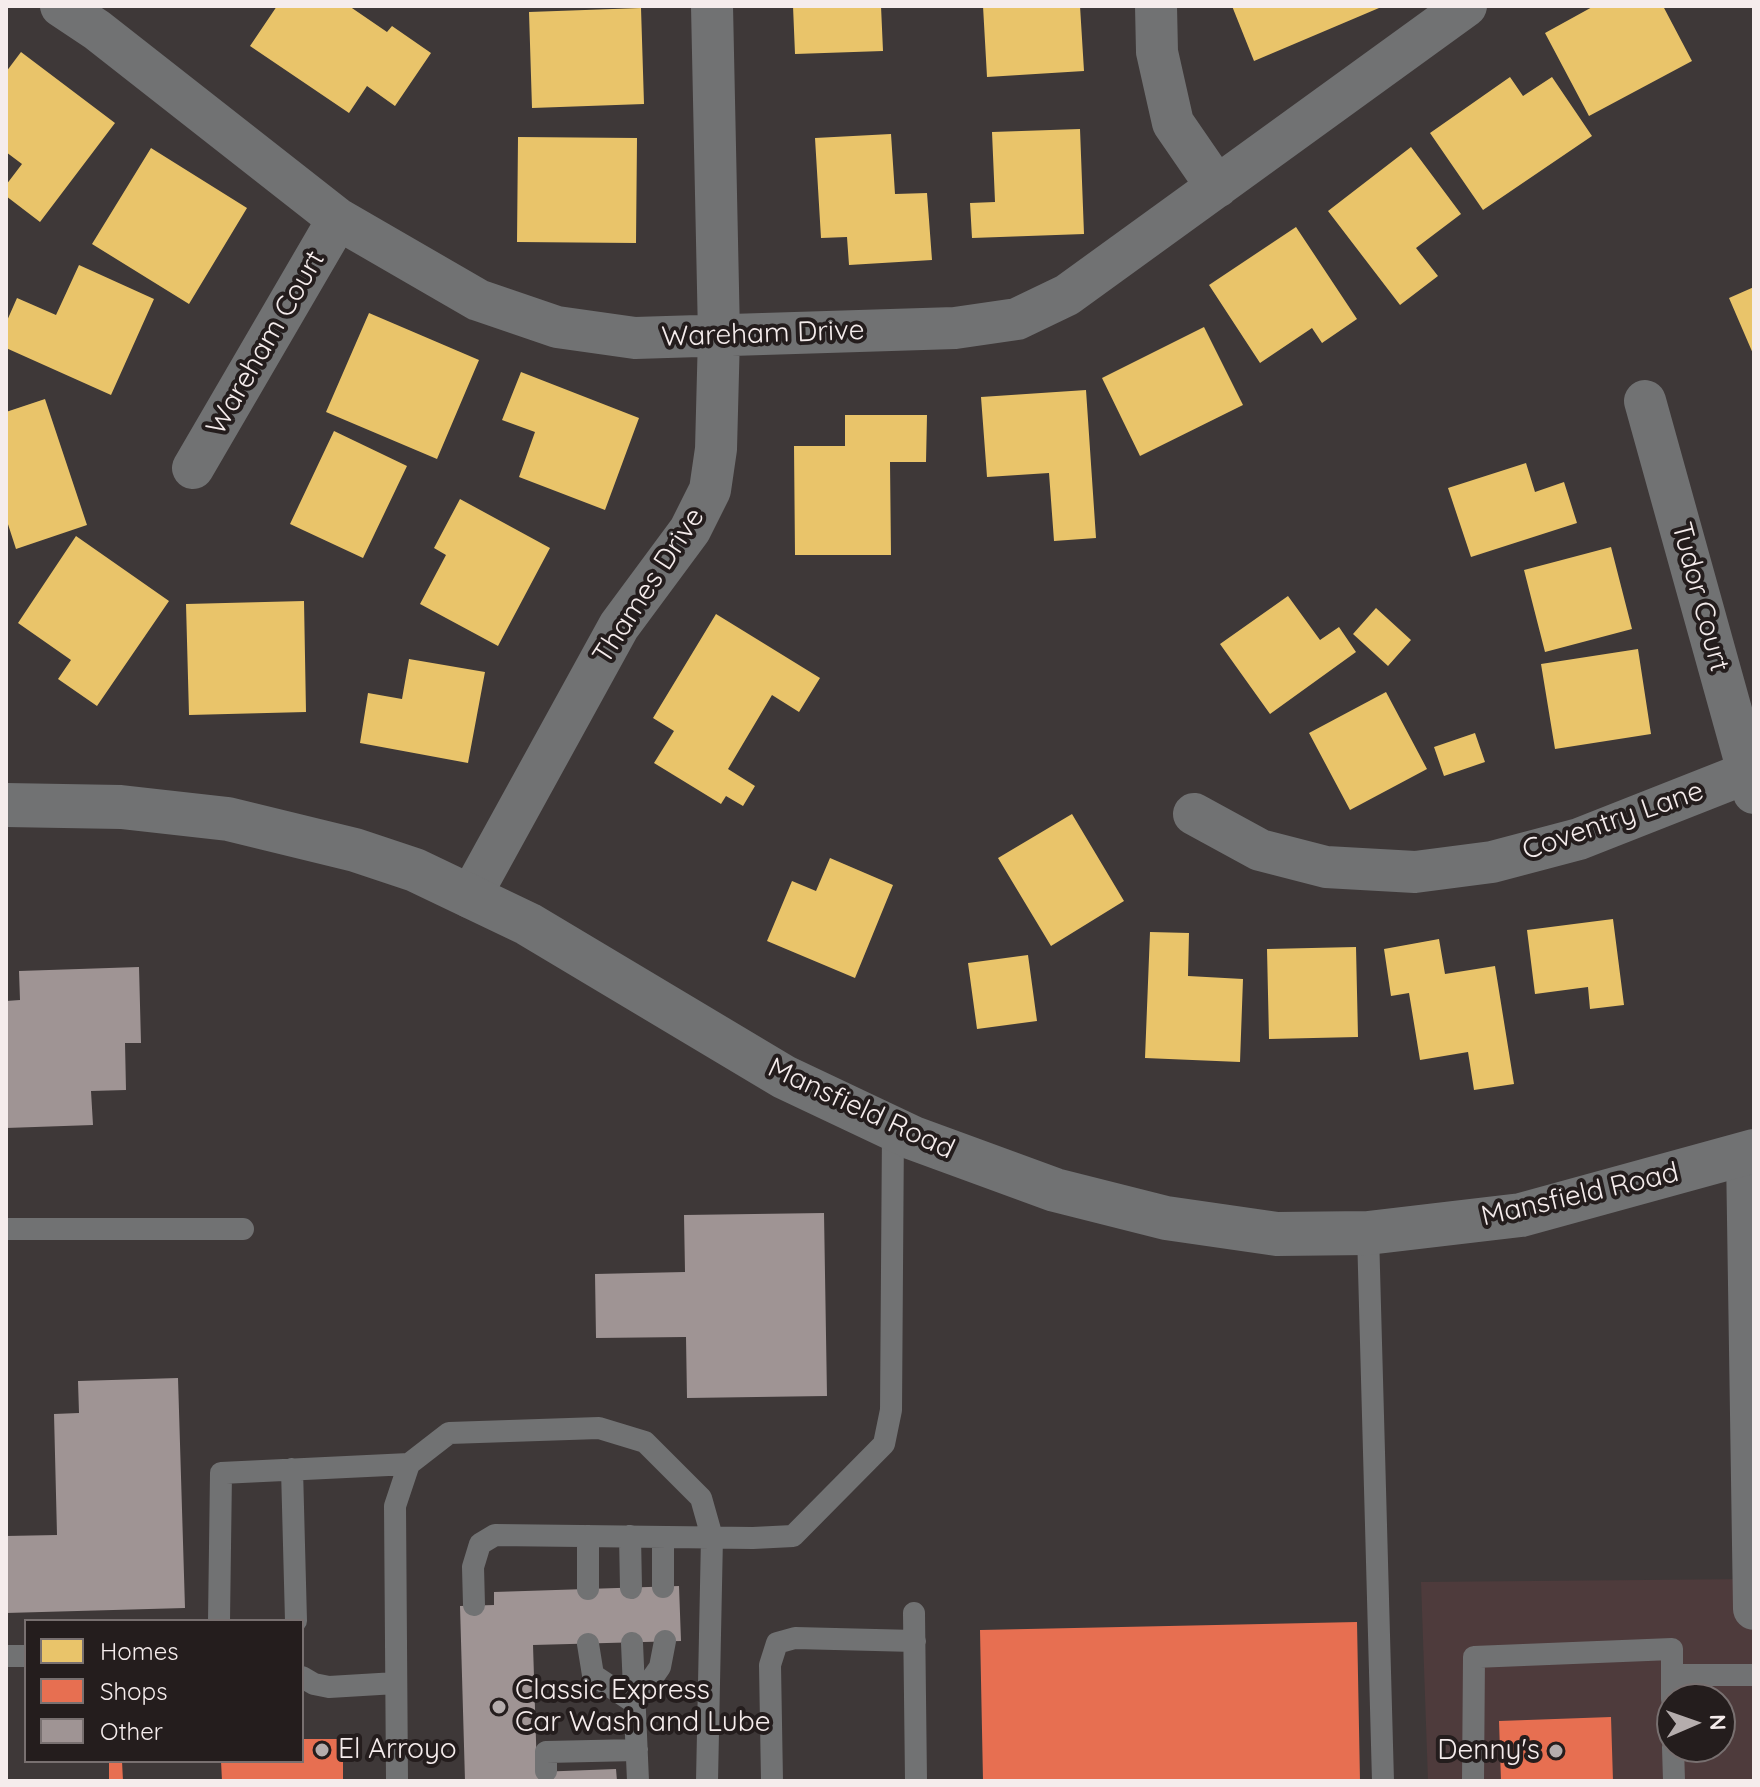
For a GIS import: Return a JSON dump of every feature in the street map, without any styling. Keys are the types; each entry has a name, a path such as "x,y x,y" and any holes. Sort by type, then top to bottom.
{"street":[{"name":"Wareham Drive","path":"61,6 106,18 338,219 478,300 557,327 635,338 955,328 1017,319 1067,295 1466,6"},
{"name":"Thames Drive","path":"470,897 619,626 690,530 710,490 716,449 719,335 712,6"},
{"path":"1156,6 1157,52 1173,123 1217,187"},
{"name":"Wareham Court","path":"193,468 338,219"},
{"name":"Tudor Court","path":"1645,401 1752,779"},
{"name":"Coventry Lane","path":"1194,814 1260,850 1326,867 1415,872 1492,862 1579,839 1752,779"},
{"name":"Mansfield Road","path":"6,805 121,807 228,819 355,850 415,870 528,924 784,1077 893,1128 1055,1190 1166,1218 1277,1234 1368,1233 1521,1215 1750,1153"},
{"path":"1750,1153 1754,1609"}],"lane":[{"path":"474,1605 473,1567 480,1544 495,1535 793,1536 884,1444 891,1410 893,1128"},
{"path":"6,1229 243,1229"},
{"path":"1368,1233 1383,1781"},
{"path":"397,1781 395,1506 409,1464 449,1433 599,1428 645,1442 701,1498 712,1537 707,1781"},
{"path":"219,1619 221,1473 409,1464"},
{"path":"292,1469 296,1619"},
{"path":"588,1536 588,1589"},
{"path":"630,1536 631,1588"},
{"path":"663,1537 663,1587"},
{"path":"914,1613 916,1781"},
{"path":"772,1781 770,1665 777,1643 795,1638 915,1641"},
{"path":"635,1703 660,1667 665,1641"},
{"path":"632,1643 638,1781"},
{"path":"588,1644 593,1675 635,1703"},
{"path":"1473,1781 1474,1657 1672,1649 1672,1683"},
{"path":"1672,1675 1754,1675"},
{"path":"304,1678 329,1687 396,1683"},
{"path":"559,1765 593,1761 637,1750"}],"shaded area":[{"path":"1754,1579 1754,1781 1428,1781 1421,1582"}],"building: Homes":[{"path":"277,6 349,6 387,32 392,26 431,53 395,106 367,86 349,113 250,46"},
{"path":"793,6 881,6 883,51 795,54"},
{"path":"983,6 1080,6 1084,71 987,77"},
{"path":"1232,6 1378,6 1379,8 1254,61"},
{"path":"1594,6 1663,6 1692,61 1589,116 1545,33"},
{"path":"641,8 644,104 532,108 529,12"},
{"path":"21,52 115,123 40,222 6,196 6,185 22,164 6,152 6,72"},
{"path":"1510,77 1523,96 1552,77 1592,136 1483,210 1430,133"},
{"path":"1080,129 1084,234 972,238 970,203 995,202 992,132"},
{"path":"891,134 895,194 927,193 932,260 849,265 847,237 821,238 815,138"},
{"path":"518,137 637,138 636,243 517,242"},
{"path":"1411,147 1461,214 1416,248 1438,276 1400,305 1328,211"},
{"path":"151,148 247,208 189,304 92,244"},
{"path":"1296,227 1357,319 1322,343 1312,328 1260,363 1209,285"},
{"path":"79,265 154,299 111,395 6,348 6,323 17,298 56,315"},
{"path":"1754,287 1754,356 1729,298"},
{"path":"369,313 479,360 437,459 326,412"},
{"path":"1204,327 1243,405 1140,456 1102,378"},
{"path":"521,372 639,418 605,510 519,477 535,432 502,420"},
{"path":"1086,390 1096,538 1054,541 1049,473 987,477 981,397"},
{"path":"45,399 87,525 16,549 6,518 6,412"},
{"path":"845,415 927,415 926,462 890,462 891,555 795,555 794,446 845,446"},
{"path":"334,431 407,466 363,558 290,524"},
{"path":"1526,463 1535,492 1564,482 1577,523 1471,557 1448,488"},
{"path":"460,499 550,548 498,646 420,604 446,555 434,548"},
{"path":"76,536 169,601 97,706 58,679 71,660 18,623"},
{"path":"1611,547 1632,629 1545,652 1524,570"},
{"path":"1288,596 1320,640 1339,627 1356,652 1270,714 1220,644"},
{"path":"304,601 306,712 189,715 186,604"},
{"path":"1376,608 1411,640 1388,666 1353,634"},
{"path":"716,614 820,678 799,712 772,695 728,769 755,786 743,806 726,796 721,804 654,763 674,731 653,718"},
{"path":"1638,649 1651,734 1555,749 1541,664"},
{"path":"409,659 485,672 468,763 360,743 368,693 402,699"},
{"path":"1386,692 1427,769 1350,810 1309,733"},
{"path":"1475,733 1485,762 1444,776 1434,747"},
{"path":"1072,814 1124,901 1051,946 998,858"},
{"path":"830,858 893,885 855,978 767,941 792,881 816,891"},
{"path":"1613,919 1624,1005 1590,1009 1588,987 1535,994 1527,930"},
{"path":"1150,932 1189,933 1188,976 1243,979 1240,1062 1145,1058"},
{"path":"1439,939 1445,974 1495,966 1514,1084 1474,1090 1468,1052 1420,1060 1409,993 1391,996 1384,949"},
{"path":"1356,947 1358,1037 1269,1039 1267,949"},
{"path":"1028,955 1037,1021 977,1029 968,963"}],"building: Shops":[{"path":"1357,1622 1360,1781 983,1781 980,1630"},
{"name":"Denny's","path":"1611,1717 1613,1781 1501,1781 1499,1721"},
{"name":"El Arroyo","path":"304,1739 343,1739 343,1781 222,1781 221,1763 304,1763"},
{"path":"109,1763 122,1763 123,1781 109,1781"}],"building: Other":[{"path":"139,967 141,1043 125,1043 126,1090 91,1091 93,1125 6,1128 6,1001 20,1000 19,971"},
{"path":"824,1213 827,1396 687,1398 686,1337 596,1338 595,1274 685,1272 684,1215"},
{"path":"178,1378 185,1608 6,1613 6,1536 57,1535 54,1414 79,1413 78,1381"},
{"name":"Classic Express Car Wash and Lube","path":"679,1586 681,1641 533,1645 537,1772 616,1769 617,1781 465,1781 460,1606 494,1605 494,1592"}],"place":[{"name":"Classic Express Car Wash and Lube","path":"499,1707"},
{"name":"El Arroyo","path":"322,1750"},
{"name":"Denny's","path":"1556,1751"}]}
